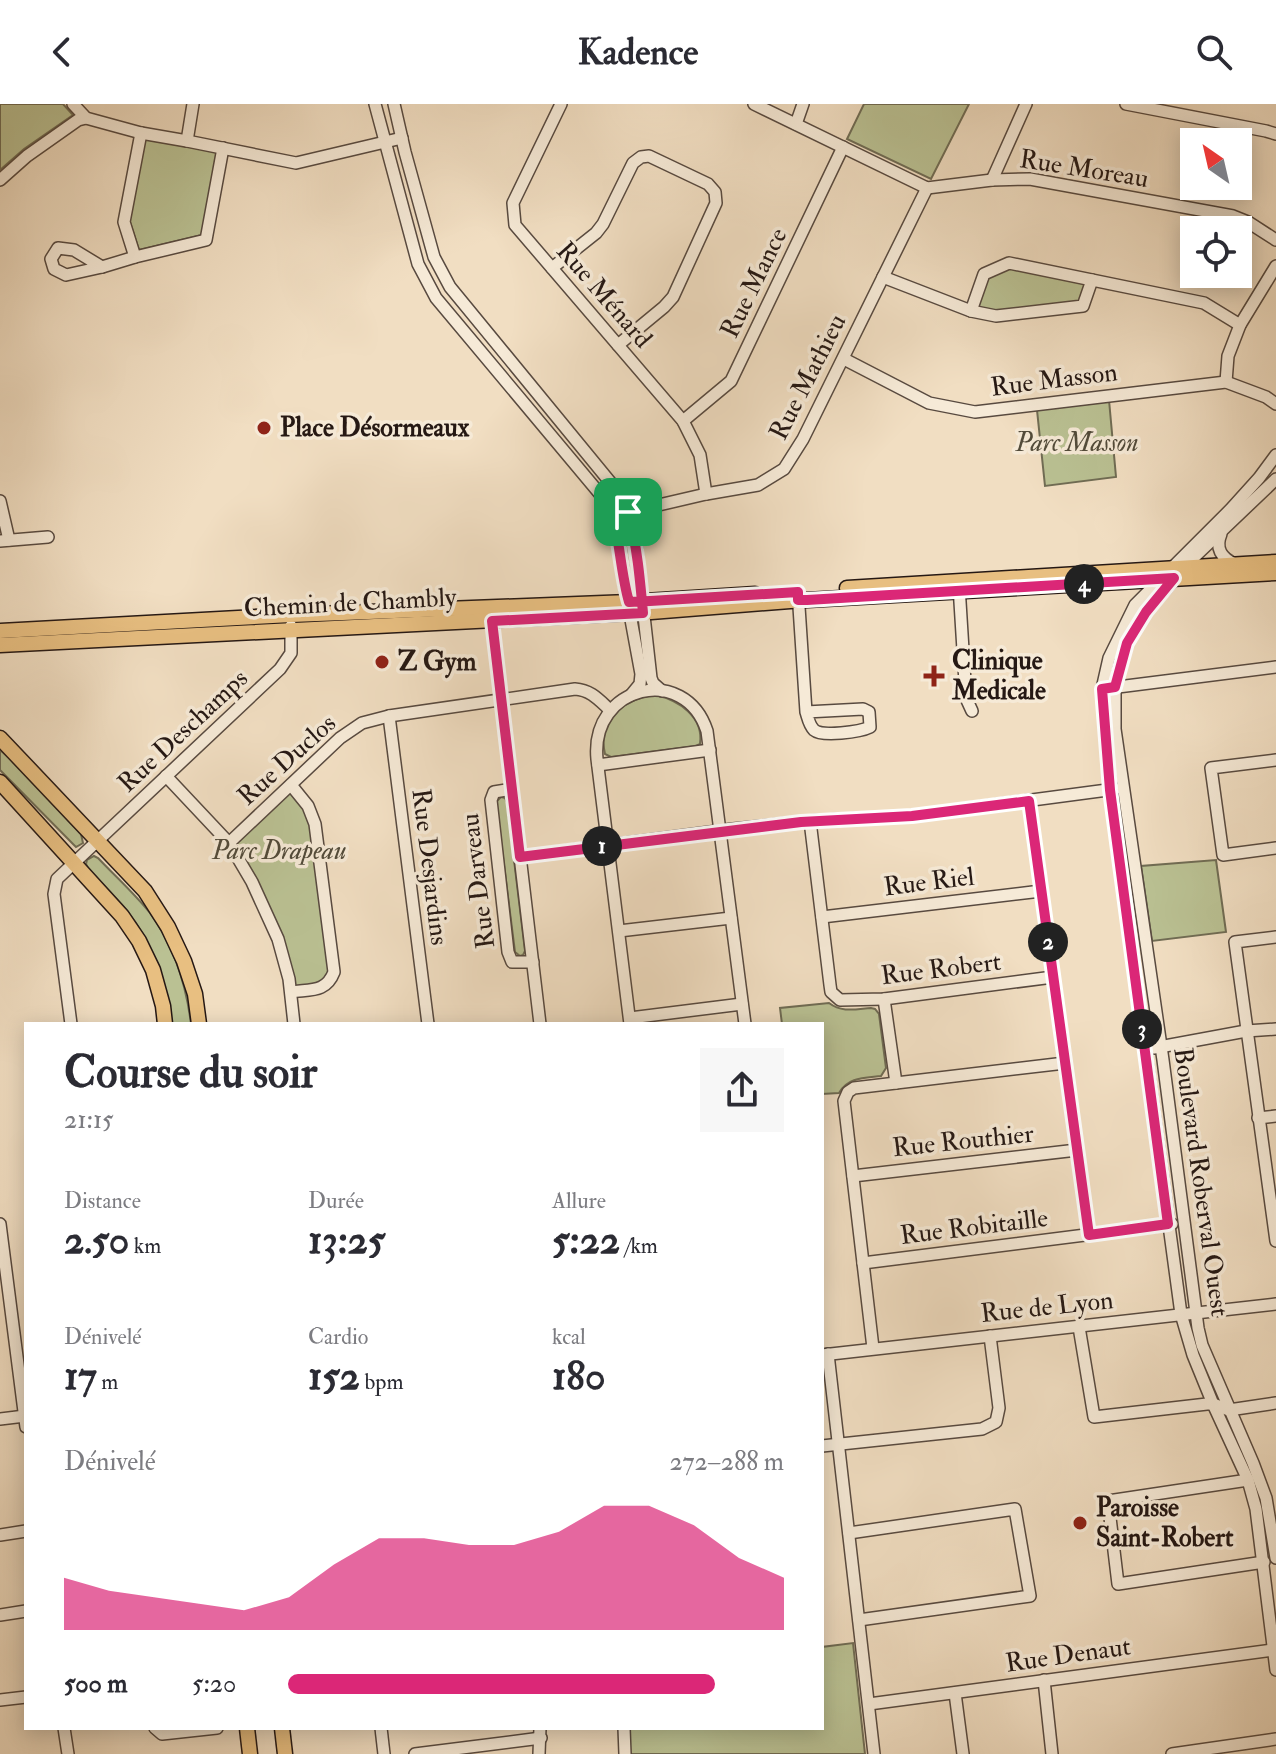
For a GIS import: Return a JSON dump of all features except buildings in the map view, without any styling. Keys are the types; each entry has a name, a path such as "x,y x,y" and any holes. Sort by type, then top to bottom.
{"main road":[{"name":"Chemin de Chambly","path":"960,587 1121,581 1235,564 1276,562"},
{"name":"Chemin de Chambly","path":"0,631 636,607 1172,573 1276,573"},
{"name":"Chemin de Chambly","path":"0,645 291,622 492,621 636,607"},
{"path":"0,738 145,891 168,927 184,961 195,994 199,1022"},
{"path":"3,790 122,916 153,970 165,1022"},
{"path":"247,1730 250,1754"},
{"path":"282,1730 285,1754"}],"street":[{"path":"73,104 86,118 141,133 296,163 402,138"},
{"path":"187,141 193,104"},
{"path":"375,104 418,264 436,298 600,494 613,516 625,587 636,607 651,678 662,691"},
{"path":"394,104 434,257 450,287 615,488 628,512 635,536 641,676 638,687 631,695 610,710 598,733 596,747 630,1021 742,1004"},
{"path":"549,104 553,121"},
{"name":"Rue Ménard","path":"561,104 513,203 515,225 683,421 700,455 706,494"},
{"path":"754,104 927,188"},
{"path":"796,124 803,104"},
{"path":"992,180 1026,104"},
{"path":"1126,104 1276,134"},
{"path":"0,180 27,156 86,118"},
{"path":"135,257 124,222 141,133"},
{"name":"Rue Mance","path":"683,421 731,381 843,147"},
{"path":"102,267 206,240 223,148"},
{"path":"552,268 596,233 633,163 641,157 649,156 708,184 715,192 716,203 673,297 618,345"},
{"name":"Rue Moreau","path":"927,188 1030,179 1233,216 1276,240"},
{"name":"Rue Mathieu","path":"613,516 758,485 784,469 844,359 927,188"},
{"path":"971,311 984,274 1009,263 1204,303 1240,325"},
{"path":"1226,382 1228,356 1240,325 1276,266"},
{"path":"883,277 971,311 996,316 1083,306 1092,280"},
{"name":"Rue Masson","path":"844,359 929,403 975,412 1226,382 1276,404"},
{"path":"1172,573 1259,478 1276,455"},
{"path":"1172,573 1221,533 1273,483 1259,478"},
{"path":"0,501 4,541 48,537"},
{"path":"1221,533 1219,551 1223,558 1235,564"},
{"name":"Boulevard Roberval Ouest","path":"1172,573 1135,605 1109,658 1102,689 1110,790 1181,1314 1193,1355 1248,1480 1256,1509 1276,1670"},
{"name":"Boulevard Roberval Ouest","path":"1172,573 1127,643 1115,687 1115,729 1202,1345 1266,1498 1276,1558"},
{"path":"1121,581 1133,591 1135,605"},
{"path":"960,587 966,698 972,711"},
{"path":"798,596 806,712 809,722 820,734 862,731 870,727 869,712 863,709 806,712"},
{"name":"Rue Darveau","path":"492,621 540,1022"},
{"name":"Rue Deschamps","path":"71,1022 54,894 57,879 280,669 291,653 291,622"},
{"path":"1102,689 1276,667"},
{"name":"Rue Duclos","path":"229,843 340,738 362,723 389,716 579,689 592,693 610,710"},
{"path":"631,695 662,691 679,696 697,711 706,725 745,1022"},
{"name":"Rue Desjardins","path":"389,716 428,1022"},
{"path":"598,765 710,750"},
{"path":"1276,760 1211,768 1223,855 1276,848"},
{"path":"166,776 229,843 252,882 278,939 291,992 294,1022"},
{"path":"291,785 308,806 315,824 334,972 330,982 322,988 291,992"},
{"path":"520,857 810,821 912,816 1123,788"},
{"name":"Rue Darveau","path":"512,789 494,792 491,800 508,952 512,962 533,962"},
{"path":"1029,801 1089,1235"},
{"path":"810,821 822,917"},
{"name":"Rue Riel","path":"822,917 1041,891"},
{"name":"Rue Robert","path":"822,917 830,985 835,997 846,1002 1053,977"},
{"path":"619,931 731,918"},
{"path":"1276,937 1235,942 1276,1241"},
{"path":"884,999 896,1083"},
{"path":"1145,1050 1246,1031 1276,1029"},
{"path":"873,1348 845,1097 854,1088 1065,1063"},
{"path":"1258,1118 1276,1116"},
{"name":"Rue Routhier","path":"853,1176 1077,1150"},
{"name":"Rue Robitaille","path":"863,1263 1184,1222"},
{"path":"0,1224 24,1414"},
{"name":"Rue de Lyon","path":"825,1355 1276,1304"},
{"path":"1079,1327 1094,1417 1213,1404 1229,1410 1276,1403"},
{"path":"0,1332 14,1330"},
{"path":"824,1446 982,1429 996,1422 999,1408 990,1336"},
{"path":"825,1355 874,1754"},
{"path":"0,1419 24,1422"},
{"path":"1248,1480 1108,1501 1118,1584 1264,1562"},
{"path":"849,1533 1015,1509 1030,1596 859,1620"},
{"path":"0,1535 24,1531"},
{"path":"0,1615 24,1611"},
{"name":"Rue Denaut","path":"869,1704 1273,1650"},
{"path":"1044,1680 1052,1754"},
{"path":"955,1693 963,1754"},
{"path":"0,1700 24,1697"},
{"path":"64,1730 68,1754"},
{"path":"157,1730 162,1734 199,1730"},
{"path":"381,1730 384,1754"},
{"path":"624,1730 625,1754"},
{"path":"415,1754 540,1733 539,1754"},
{"path":"1172,1754 1276,1739"}],"green space":[{"path":"0,104 63,104 73,115 0,170"},
{"path":"864,104 969,104 931,179 847,139"},
{"path":"144,139 218,152 202,235 139,250 129,219"},
{"path":"1009,263 1092,280 1083,306 996,316 971,311 984,274"},
{"name":"Parc Masson","path":"1109,400 1116,477 1045,486 1037,410"},
{"path":"655,695 673,701 688,711 698,726 700,744 611,757 605,754 605,731 615,713 633,701"},
{"path":"0,750 81,834 83,843 76,847 0,770"},
{"name":"Parc Drapeau","path":"291,785 308,806 330,982 291,992 278,939 229,843"},
{"path":"501,797 507,802 525,951 520,956 515,952 496,802"},
{"path":"94,856 98,858 150,913 178,966 191,1022 171,1022 166,994 152,951 128,912 89,870 87,860"},
{"path":"1216,860 1226,932 1152,941 1141,866"},
{"path":"829,1003 844,1009 875,1009 879,1014 886,1068 881,1076 852,1081 839,1093 824,1094 824,1022 782,1022 780,1008"},
{"path":"853,1643 865,1754 625,1754 624,1730 824,1730 824,1647"}],"place":[{"name":"Place Désormeaux","path":"264,428"},
{"name":"Z Gym","path":"382,662"},
{"name":"Clinique Medicale","path":"934,676"},
{"name":"Paroisse Saint-Robert","path":"1080,1523"}],"route":[{"path":"628,512 613,516 629,602 642,602 798,592 798,600 807,600 1174,578 1146,612 1127,643 1115,687 1102,689 1110,790 1168,1224 1089,1235 1029,801 912,816 733,829 520,857 492,621 643,613 642,602 637,559 635,536 628,512"}]}
